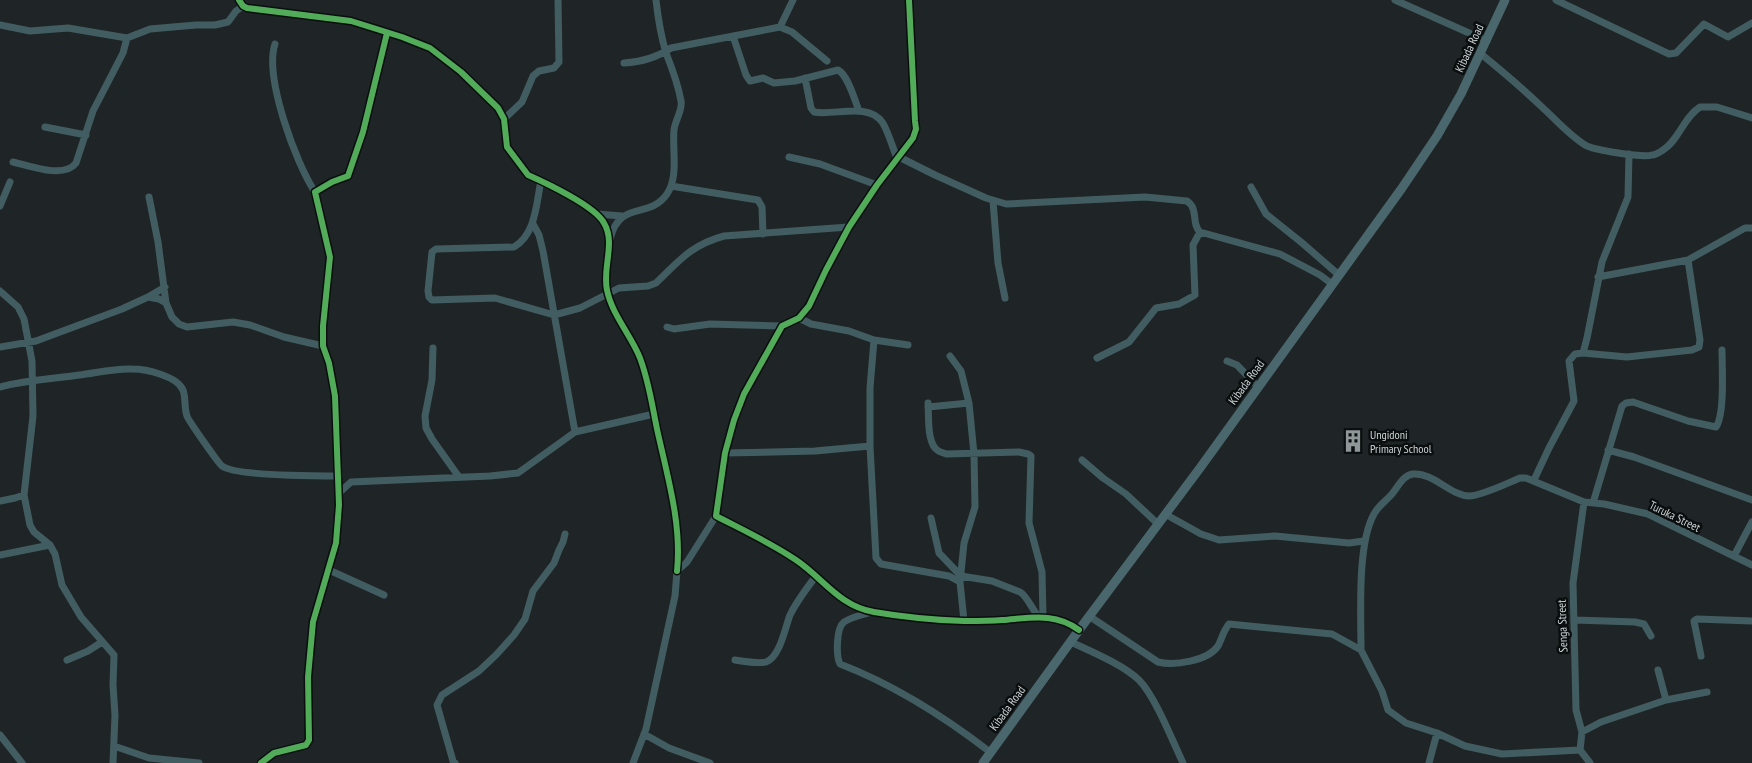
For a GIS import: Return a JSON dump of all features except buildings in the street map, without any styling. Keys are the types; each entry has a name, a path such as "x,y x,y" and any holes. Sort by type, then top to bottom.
{"main road":[{"name":"Kibada Road","path":"983,763 1402,188 1437,136 1461,94 1505,0"}],"street":[{"path":"504,119 522,102 533,76 539,71 554,68 559,62 558,0"},
{"path":"597,214 622,216 649,208 666,195 671,186 674,130 682,104 666,52 656,0"},
{"path":"780,27 793,0"},
{"path":"667,327 674,329 710,324 782,326 799,318 809,306 849,227 877,185 909,144 916,129 909,0"},
{"path":"1395,0 1487,41"},
{"path":"1556,0 1669,54 1676,54 1704,24 1728,37 1752,23"},
{"path":"0,25 30,31 68,28 127,38 150,29 215,25 228,22 241,3 261,10 350,21 402,37 430,48 491,100 504,119 507,147 524,171 597,214 604,222 610,240"},
{"path":"624,63 640,62 666,52 671,48 780,27 792,32 827,61"},
{"path":"315,192 332,182 348,176 372,100 387,33"},
{"path":"733,36 746,75 750,80 764,78 774,83 795,81 838,70 842,72 846,79 859,111"},
{"path":"13,162 41,169 66,172 73,168 94,110 123,53 127,38"},
{"path":"261,763 274,754 306,745 309,740 308,678 313,622 336,543 339,492 335,396 327,354 323,346 323,326 330,257 315,192 306,179 286,130 280,108 273,63 275,44"},
{"path":"1481,54 1586,146 1652,156 1672,143 1687,118 1700,107 1718,107 1752,118"},
{"path":"805,78 810,108 814,112 859,111 872,113 882,122 898,157 993,201 1006,204 1020,204 1146,197 1187,201 1192,204 1197,229 1200,232 1280,254 1320,275 1332,284"},
{"path":"45,128 86,135"},
{"path":"1583,352 1604,255 1628,197 1629,154"},
{"path":"789,157 820,164 877,185"},
{"path":"541,181 533,224 520,244 514,247 436,249 432,252 428,291 429,297 432,300 495,298 554,315 580,308 608,295 612,290 648,286 656,283 692,248 708,240 724,236 849,227"},
{"path":"0,206 10,182"},
{"path":"671,186 758,200 762,207 763,234"},
{"path":"1251,187 1266,214 1338,275"},
{"path":"149,197 165,286 166,303 172,317 179,324 187,327 233,322 323,346"},
{"path":"993,201 998,263 1005,298"},
{"path":"622,216 612,230 610,240 606,273 608,295 640,357 649,385 673,500 679,553 675,596 644,734 633,763"},
{"path":"533,224 539,235 543,251 575,432"},
{"path":"1598,277 1688,260 1745,228 1752,228"},
{"path":"1097,358 1129,342 1156,308 1179,304 1195,295 1194,246 1200,232"},
{"path":"1590,763 1580,750 1497,753 1465,746 1437,733 1406,724 1388,710 1382,691 1361,650 1361,592 1364,541 1374,513 1409,474 1424,475 1468,496 1520,478 1534,480 1548,448 1574,401 1569,361 1575,354 1583,352 1628,357 1692,350 1698,347 1700,340 1688,260"},
{"path":"0,347 36,341 148,297 165,286"},
{"path":"0,291 18,307 24,319 32,361 33,416 24,495 30,525 34,532 50,546 55,554 62,584 67,596 81,617 114,655 113,686 115,715 113,763"},
{"path":"148,297 159,298 166,303"},
{"path":"799,318 811,324 849,330 874,340 908,345"},
{"path":"677,571 687,562 716,516 725,452 738,407 782,326"},
{"path":"874,340 870,388 870,446 876,558 881,564 960,579 992,581 1024,594 1030,606 1040,617"},
{"path":"433,348 432,380 425,416 426,428 459,477"},
{"path":"1593,503 1622,406 1626,403 1633,402 1688,421 1716,427 1720,422 1722,350"},
{"path":"950,356 961,371 969,402 974,454 976,507 964,542 960,579 964,621"},
{"path":"1226,361 1237,365 1258,387"},
{"path":"0,386 32,380 48,380 130,368 166,376 177,382 183,390 187,415 191,424 221,466 235,471 311,476 338,475 351,482 518,473 575,432 654,414"},
{"path":"969,402 928,405 931,436 935,448 947,454 1019,452 1031,456 1029,523 1042,572 1040,617"},
{"path":"725,452 815,451 870,446"},
{"path":"1608,450 1634,457 1752,500"},
{"path":"1082,460 1126,494 1158,524"},
{"name":"Turuka Street","path":"1534,480 1584,502 1648,514 1752,565"},
{"path":"339,492 351,482"},
{"path":"0,501 24,495"},
{"name":"Senga Street","path":"1580,750 1582,732 1576,710 1573,583 1584,502"},
{"path":"1165,514 1201,534 1219,540 1275,536 1349,543 1364,541"},
{"path":"716,516 777,547 816,576 833,593 847,602 871,612 907,617 964,621 1040,617 1062,620 1079,630"},
{"path":"931,518 939,553 960,579"},
{"path":"1734,556 1752,522"},
{"path":"455,763 438,702 442,695 478,671 514,635 525,619 533,591 554,563 558,550 564,542 565,534"},
{"path":"0,555 50,546"},
{"path":"328,570 384,594"},
{"path":"735,660 765,662 773,656 778,649 790,615 816,576"},
{"path":"871,612 845,621 840,627 837,650 840,664 867,675 953,724 990,752"},
{"path":"1090,616 1158,662 1166,664 1205,657 1218,645 1229,624 1326,632 1361,650"},
{"path":"1701,656 1694,621 1697,619 1752,621"},
{"path":"1575,620 1635,622 1644,624 1651,636"},
{"path":"67,660 88,651 102,642"},
{"path":"1071,642 1108,660 1140,681 1154,701 1183,763"},
{"path":"1658,670 1666,700"},
{"path":"1582,732 1601,722 1666,700 1707,692"},
{"path":"1429,763 1437,733"},
{"path":"644,734 669,748 710,763"},
{"path":"0,735 22,763"},
{"path":"114,746 149,758 199,763"}],"cycle path":[{"path":"239,0 247,8 351,21 430,48 461,72 498,108 504,119 507,147 528,175 581,202 599,216 604,223 609,239 606,273 609,299 640,358 648,385 676,518 677,571"},
{"path":"909,0 916,129 913,138 877,185 849,227 809,306 799,318 782,326 744,394 734,420 725,453 716,516 786,554 806,567 841,598 862,609 896,615 953,621 1051,618 1070,624 1079,630"},
{"path":"261,763 274,753 306,745 309,740 308,677 313,622 336,543 339,505 335,396 329,363 323,346 323,326 330,257 315,192 332,182 348,176 363,132 387,33"}],"place":[{"name":"Ungidoni Primary School","path":"1353,441"}]}
